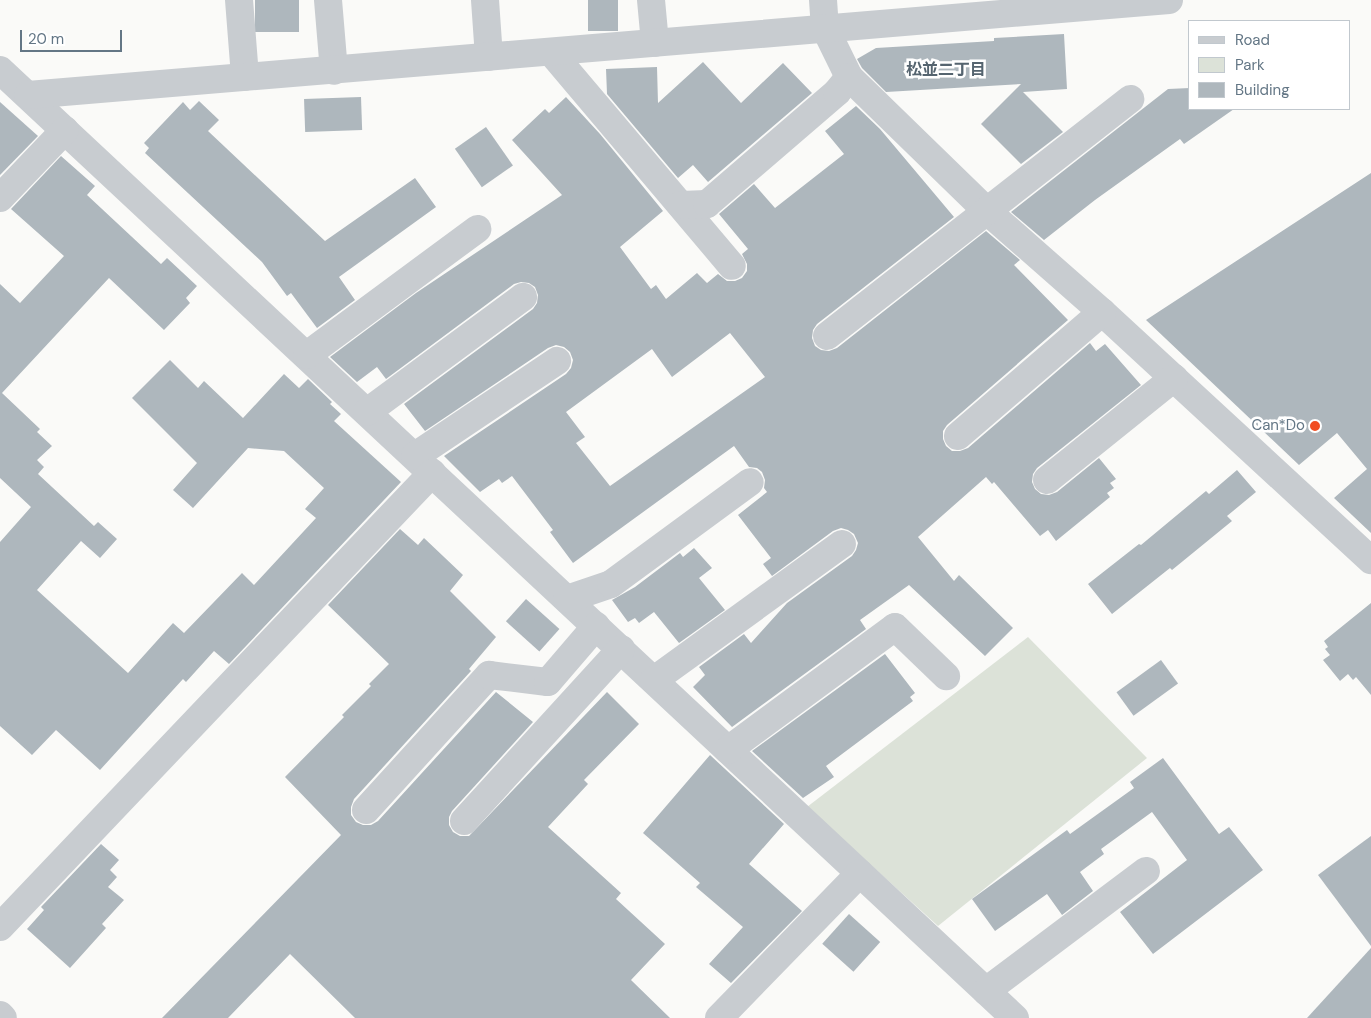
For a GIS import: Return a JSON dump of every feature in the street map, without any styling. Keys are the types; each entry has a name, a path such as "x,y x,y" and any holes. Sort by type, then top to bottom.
{"street":[{"path":"239,0 245,77"},
{"path":"328,0 334,71"},
{"path":"485,0 488,57"},
{"path":"651,0 655,43"},
{"path":"823,0 824,28 848,77 987,211 1102,312 1371,560"},
{"path":"28,95 1169,0"},
{"path":"551,52 732,266"},
{"path":"0,70 1015,1018"},
{"path":"681,206 707,204 838,92 848,77"},
{"path":"827,336 1130,99"},
{"path":"0,198 65,130"},
{"path":"307,355 476,229"},
{"path":"367,412 523,296"},
{"path":"958,436 1102,312"},
{"path":"0,927 423,465 557,361"},
{"path":"1047,480 1174,378"},
{"path":"567,599 611,584 750,482"},
{"path":"654,680 842,544"},
{"path":"366,810 489,675 548,682 596,626"},
{"path":"728,750 895,627 946,676"},
{"path":"464,821 620,649"},
{"path":"986,991 1146,871"},
{"path":"719,1018 860,872"},
{"path":"0,1015 3,1018"}],"green space":[{"path":"1028,637 1147,758 938,926 807,807"}],"building":[{"path":"255,0 299,0 299,32 255,32"},
{"path":"588,0 618,0 618,31 588,31"},
{"path":"1064,34 1067,89 1023,92 1063,132 1021,164 981,124 1021,84 886,92 862,68 857,59 876,48 994,41 994,38"},
{"path":"703,62 741,103 783,63 812,93 708,182 693,165 678,178 607,94 606,69 657,67 658,103"},
{"path":"1188,88 1188,110 1233,110 1184,144 1180,139 1095,200 1044,240 1011,212 1168,89"},
{"path":"361,97 362,130 305,132 304,99"},
{"path":"566,97 600,134 663,211 620,247 651,289 656,285 666,299 697,273 707,283 718,274 727,281 735,281 742,278 747,271 747,264 742,254 748,249 719,214 754,184 775,208 844,154 825,131 856,106 880,129 954,217 817,324 813,330 812,338 815,346 821,350 829,351 837,348 986,231 1020,260 1014,265 1068,320 947,425 943,431 943,439 946,446 952,451 968,448 1090,343 1096,351 1105,344 1141,385 1037,468 1033,474 1032,482 1035,489 1041,494 1049,495 1057,492 1099,458 1116,479 1110,483 1114,488 1107,493 1110,497 1056,541 1048,530 1040,536 994,482 992,484 986,477 918,537 954,581 959,575 1013,628 985,656 909,585 860,620 866,629 732,727 693,687 705,675 699,667 744,634 751,643 787,603 852,556 858,543 854,534 841,528 833,531 772,576 763,564 771,558 738,515 767,492 764,488 765,480 762,472 757,468 749,467 734,446 573,563 550,532 553,530 512,476 502,483 499,479 480,492 444,456 566,374 571,368 573,360 570,352 564,347 556,345 548,348 425,431 404,404 533,309 537,303 538,295 535,287 529,283 521,282 514,284 386,379 377,367 357,382 330,357 416,293 562,195 512,140 545,109 549,113","holes":["730,333 765,377 610,486 576,443 585,437 566,412 652,349 672,377"]},
{"path":"199,101 219,120 208,131 325,241 415,178 436,207 339,277 355,300 317,328 291,293 287,296 262,262 145,153 149,148 144,143 183,102 190,110"},
{"path":"0,102 38,136 0,175"},
{"path":"486,127 513,166 482,187 455,149"},
{"path":"61,156 95,186 87,195 161,264 167,258 197,286 186,298 190,303 164,330 109,278 2,393 40,429 37,432 52,446 37,460 44,467 38,474 94,526 98,522 117,539 100,558 81,541 37,590 128,673 173,623 184,633 242,573 254,585 316,518 305,509 324,488 284,451 248,448 193,508 173,490 197,463 132,398 170,360 198,388 204,381 243,418 284,374 299,388 308,379 332,402 330,404 341,414 334,421 401,482 229,664 214,651 186,682 183,679 100,770 56,730 32,755 0,726 0,542 31,507 0,478 0,284 20,303 64,256 11,209"},
{"name":"Can*Do","path":"1371,173 1371,533 1334,498 1367,469 1337,433 1299,465 1146,320"},
{"path":"1237,470 1256,492 1227,516 1232,521 1172,570 1170,568 1112,614 1088,584 1139,544 1141,545 1206,491 1209,494"},
{"path":"400,529 418,545 424,538 463,575 450,591 496,637 469,669 471,671 354,799 351,815 356,822 363,825 371,825 378,821 496,692 533,722 452,811 449,817 449,825 453,832 460,836 469,836 607,692 639,724 584,780 588,784 548,827 621,893 616,899 665,944 631,980 670,1018 355,1018 290,954 228,1018 162,1018 341,835 285,777 344,717 342,715 371,686 369,684 389,664 328,605"},
{"path":"694,548 712,568 699,578 725,610 679,643 654,612 639,623 635,618 628,622 612,600 635,587 680,553 683,557"},
{"path":"526,599 559,629 539,651 506,621"},
{"path":"1371,603 1371,695 1356,677 1353,680 1348,674 1340,681 1323,660 1330,655 1325,649 1328,647 1324,641"},
{"path":"885,654 915,693 910,697 913,701 826,766 834,777 803,798 752,751"},
{"path":"1161,660 1178,683 1134,716 1117,692"},
{"path":"710,755 784,824 749,864 802,911 731,983 709,964 743,927 696,887 700,883 643,833"},
{"path":"1163,758 1219,834 1229,827 1263,870 1153,954 1120,912 1187,860 1152,812 1101,849 1104,854 1080,872 1093,891 1062,915 1047,894 995,931 972,899 1067,830 1070,834 1134,788 1130,782"},
{"path":"1371,836 1371,946 1318,875"},
{"path":"101,844 119,860 110,870 117,877 108,887 124,900 102,924 106,928 70,968 27,929 44,910 41,907"},
{"path":"849,914 880,942 853,972 822,944"},
{"path":"1371,948 1371,1018 1307,1018"}],"place":[{"name":"Can*Do","path":"1315,426"}],"district":[{"name":"松並二丁目","path":"946,70"}]}
